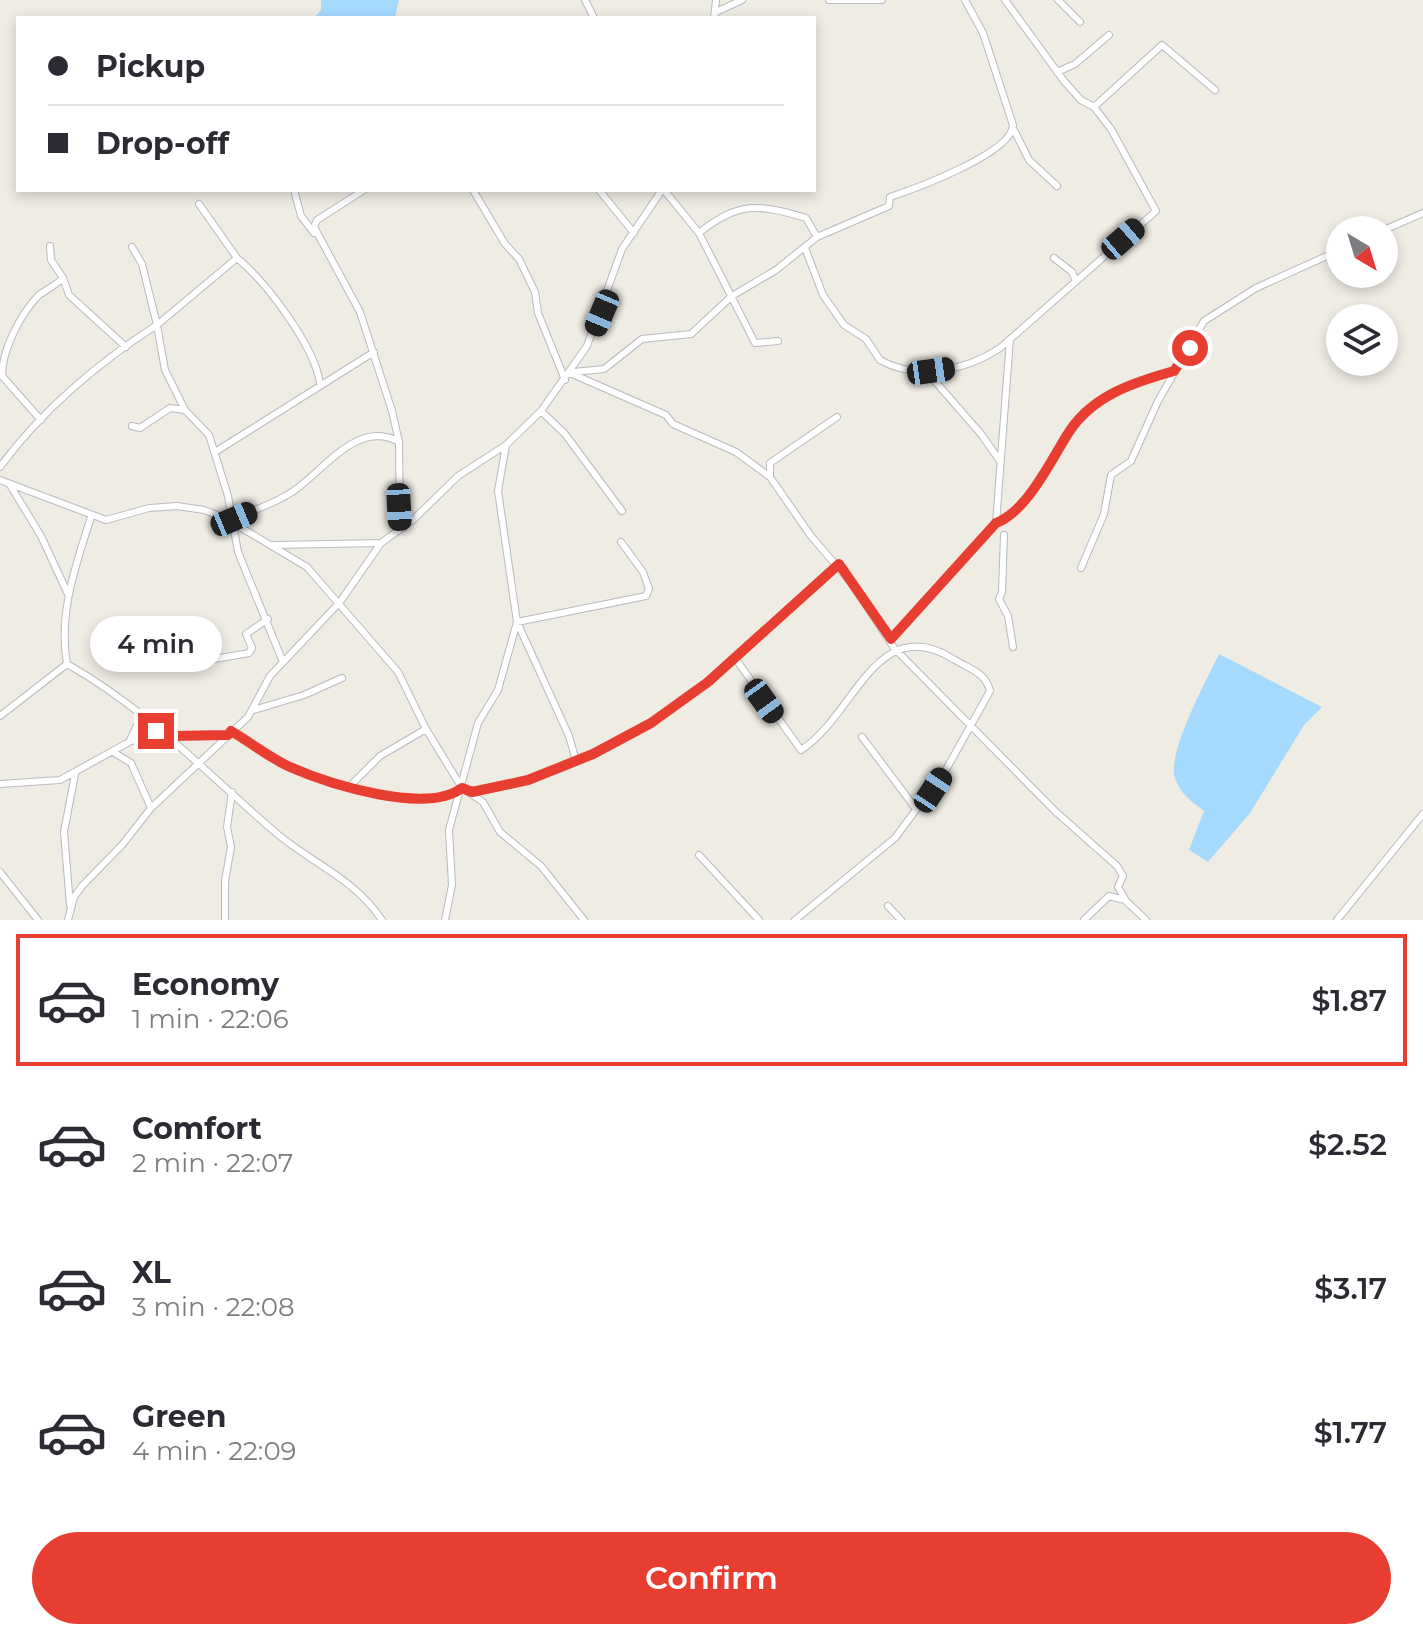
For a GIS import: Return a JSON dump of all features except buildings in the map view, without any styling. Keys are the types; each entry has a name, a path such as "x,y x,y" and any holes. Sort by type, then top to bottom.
{"street":[{"path":"715,15 716,0"},
{"path":"715,15 742,0"},
{"path":"829,0 882,0"},
{"path":"965,0 983,33 1014,130 1029,160 1057,186"},
{"path":"805,248 823,295 844,325 866,339 886,363 923,370 948,369 975,362 1010,339 1156,211 1119,143 1094,107 1081,100 1057,72 1005,0"},
{"path":"1058,0 1080,22"},
{"path":"1057,72 1075,64 1109,35"},
{"path":"1094,107 1162,45 1215,90"},
{"path":"570,373 604,369 642,339 691,334 732,296 817,237 889,206 890,197 979,158 1014,130"},
{"path":"295,192 301,216 333,258 360,312 374,352 399,442 400,527"},
{"path":"316,236 317,220 361,192"},
{"path":"474,192 505,244 519,259 535,292 538,313 565,380"},
{"path":"601,192 634,233"},
{"path":"70,907 82,886 122,845 151,808 254,710 270,676 340,602 381,543 414,519 458,476 506,445 541,411 570,373 592,335 619,256 662,192"},
{"path":"665,192 699,233 755,343 778,341"},
{"path":"199,204 237,258 261,280 283,312 312,356 320,383"},
{"path":"699,233 729,212 756,206 806,218 817,237"},
{"path":"1398,224 1423,213"},
{"path":"50,246 51,260 63,278 69,295 126,347"},
{"path":"132,247 142,264 165,370 185,410 203,426 215,452 234,521 238,552 283,662"},
{"path":"1081,568 1104,514 1111,475 1131,461 1174,371 1204,321 1256,288 1326,256"},
{"path":"0,467 41,420 89,374 157,325 237,258"},
{"path":"1054,258 1072,272 1076,281"},
{"path":"41,420 4,382 2,370 13,334 38,296 52,290 63,278"},
{"path":"996,523 1010,339"},
{"path":"215,452 320,383 374,352"},
{"path":"891,639 996,523 1007,517 1034,487 1055,460 1069,432 1092,410 1126,384 1174,371"},
{"path":"570,373 608,386 648,410 666,415 673,424 736,452 770,477 811,536 839,564 891,639 894,648 1056,812 1117,866 1123,876 1118,887 1126,901 1146,920"},
{"path":"934,380 1000,461"},
{"path":"132,426 140,428 170,408 185,410"},
{"path":"541,411 565,434 622,511"},
{"path":"770,477 770,463 837,417"},
{"path":"234,521 294,491 326,459 368,437 392,437 399,442"},
{"path":"506,445 498,491 517,622 569,736 576,761"},
{"path":"0,480 91,517 106,520 149,508 177,506 216,513 234,521 319,577 346,614 398,672 426,729 462,788 472,792 500,832 541,866 584,920"},
{"path":"10,485 41,536 68,594"},
{"path":"91,517 68,594 62,639 67,664 164,730 289,843 356,888 382,920"},
{"path":"1004,535 999,599 1008,616 1013,647"},
{"path":"517,622 646,596 649,589 643,572 621,542"},
{"path":"271,545 381,543"},
{"path":"472,792 528,780 576,761 651,723 682,703 839,564"},
{"path":"122,631 212,662 249,653 252,648 246,634 268,619"},
{"path":"445,920 452,885 449,830 478,723 498,690 517,622"},
{"path":"735,658 803,750 894,648 917,645 936,648 982,675 990,691 959,749 888,845 795,920"},
{"path":"0,716 67,664"},
{"path":"254,710 304,695 342,678"},
{"path":"129,742 143,713"},
{"path":"350,786 380,756 426,729"},
{"path":"0,784 60,780 129,742 164,730"},
{"path":"171,736 229,733 287,766 387,795 426,799 450,797 462,788"},
{"path":"862,737 916,809"},
{"path":"113,752 131,763 151,808"},
{"path":"68,920 70,907 64,832 75,774"},
{"path":"225,920 225,881 231,847 227,827 232,792"},
{"path":"1337,920 1423,814"},
{"path":"699,855 759,920"},
{"path":"0,872 38,920"},
{"path":"1084,920 1109,896 1126,901"},
{"path":"888,906 901,920"},
{"path":"805,912 811,920"}],"water":[{"path":"321,0 399,0 395,16 316,16 321,10"},
{"path":"1219,654 1322,707 1304,725 1250,813 1208,862 1189,850 1204,811 1180,788 1174,766 1182,734"}],"route":[{"path":"156,731 164,730 171,736 228,735 231,731 287,766 387,795 426,799 450,797 462,788 472,792 528,780 607,746 682,703 839,564 891,639 996,523 1007,517 1034,487 1055,460 1072,428 1126,384 1174,371 1190,348"}]}
